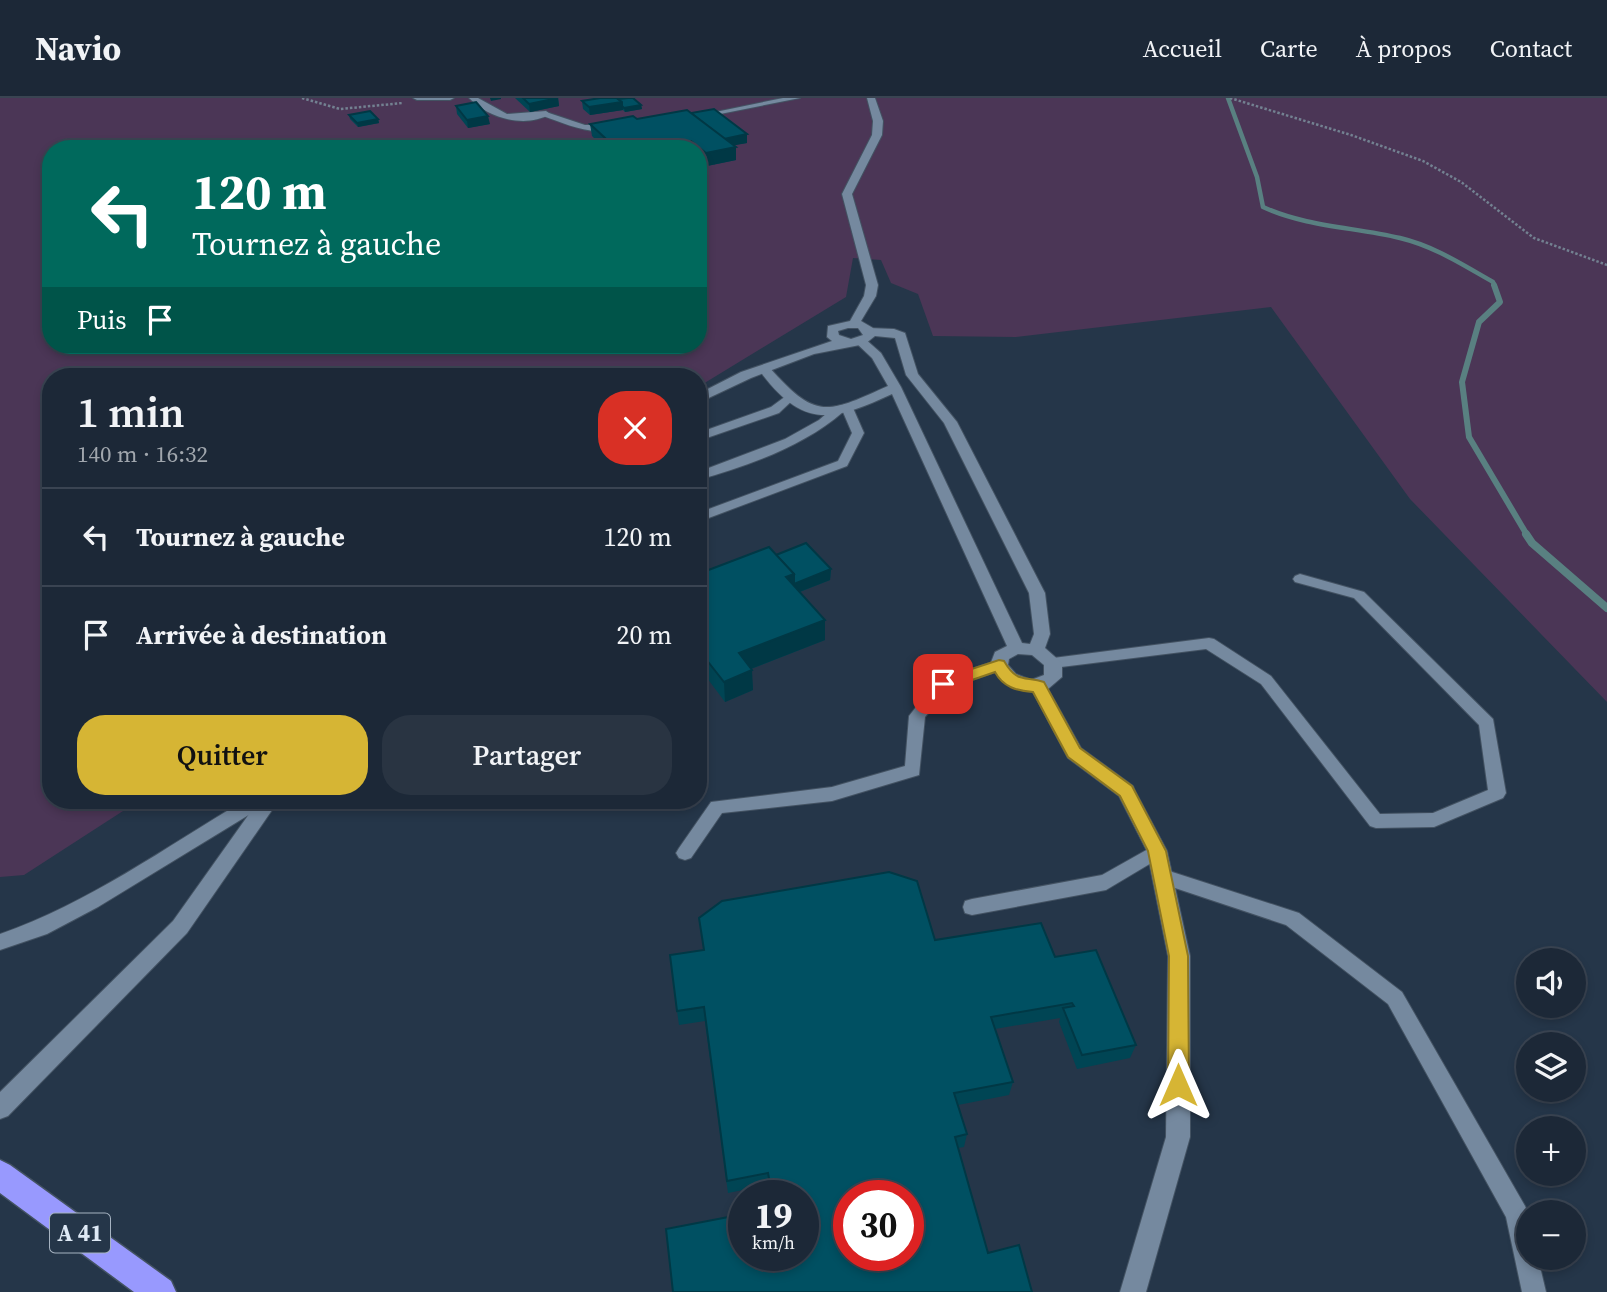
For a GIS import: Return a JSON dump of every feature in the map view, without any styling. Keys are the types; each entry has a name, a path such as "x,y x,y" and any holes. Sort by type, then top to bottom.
{"highway":[{"name":"A 41","path":"0,1175 160,1292"}],"street":[{"path":"473,98 497,116 512,118 546,114"},
{"path":"854,324 870,296 872,278 846,194 877,135 878,121 871,98"},
{"path":"746,375 751,369 831,332 838,325 854,324 865,327 864,337 895,387 1016,648"},
{"path":"831,332 834,338 844,342"},
{"path":"707,394 746,375 810,351 864,337 894,333 903,339 912,375 950,422 1037,593 1042,634 1036,650"},
{"path":"765,370 799,405 813,410 843,409 895,387"},
{"path":"1016,648 1036,650 1053,663 1053,677 1038,686 1021,686 1006,678 999,665 1002,656 1016,648"},
{"path":"1038,686 1074,753 1126,791 1157,851 1179,956 1178,1137 1133,1292"},
{"path":"0,1108 180,927 263,809"}],"lane":[{"path":"421,99 450,98"},
{"path":"696,116 796,98"},
{"path":"546,114 584,127 617,127"},
{"path":"707,434 775,410 790,397"},
{"path":"707,473 783,444 843,409 858,433 843,463 707,515"},
{"path":"1053,663 1209,643 1266,680 1376,821 1434,820 1497,793 1487,723 1359,596 1300,579"},
{"path":"685,853 717,807 832,794 913,770 917,716 943,684 999,665"},
{"path":"0,942 40,928 91,901 244,809"},
{"path":"972,906 1107,882 1157,851"},
{"path":"1163,877 1292,919 1395,998 1517,1214 1534,1292"}],"path":[{"path":"302,98 326,109 348,110 421,99"},
{"path":"1230,98 1423,160 1461,182 1534,238 1607,265"}],"shaded area":[{"path":"0,98 1607,98 1607,702 1410,499 1271,307 1016,337 933,336 918,294 891,283 881,260 853,258 846,297 707,382 707,368 42,368 42,809 126,809 24,875 0,877"}],"building":[{"path":"523,98 558,98 529,104"},
{"path":"617,98 622,102 589,107 582,101"},
{"path":"633,98 641,105 624,108 618,99"},
{"path":"476,102 488,116 467,120 456,106"},
{"path":"714,109 747,134 724,139 691,113"},
{"path":"687,110 736,147 707,153 707,140 607,140 590,124 633,116 637,119"},
{"path":"370,111 378,119 357,123 349,115"},
{"path":"806,543 831,569 794,584 794,574 776,555"},
{"path":"769,547 794,574 786,577 825,620 739,653 752,670 724,682 707,660 707,571"},
{"path":"889,872 917,881 935,940 1041,923 1055,957 1096,950 1136,1045 1082,1055 1063,1008 1074,1006 1072,1003 991,1017 1013,1082 954,1093 967,1134 955,1137 988,1253 1019,1245 1032,1292 673,1292 666,1229 728,1217 728,1271 819,1271 819,1180 769,1180 768,1173 727,1181 704,1007 677,1011 670,955 704,950 699,918 722,901"}],"waterway":[{"path":"1228,98 1257,177 1263,207 1296,219 1413,241 1493,282 1495,287"},
{"path":"1494,285 1500,302 1479,322 1462,382 1469,437 1527,535"},
{"path":"1526,534 1532,543 1607,608"}],"route":[{"path":"943,684 999,665 1006,678 1021,686 1038,686 1074,753 1126,791 1157,851 1179,956 1178,1085"}]}
